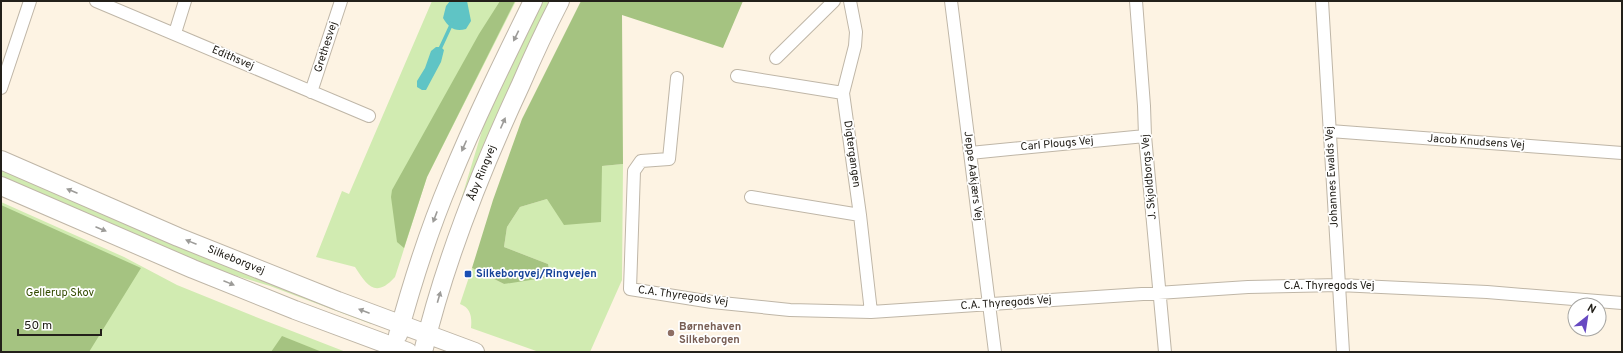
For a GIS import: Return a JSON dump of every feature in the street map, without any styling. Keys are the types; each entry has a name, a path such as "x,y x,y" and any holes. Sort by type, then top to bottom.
{"main road":[{"path":"1,186 193,269 399,350 401,325 428,235 479,112 533,1"},
{"name":"Åby Ringvej","path":"423,352 450,260 474,192 505,118 560,1"},
{"name":"Silkeborgvej","path":"1,160 178,237 401,325 475,352"}],"street":[{"path":"1,88 30,1"},
{"name":"Edithsvej","path":"96,1 369,116"},
{"path":"175,33 185,1"},
{"name":"Grethesvej","path":"311,92 341,1"},
{"path":"776,58 834,1"},
{"name":"Digtergangen","path":"850,1 856,32 843,93 860,215 871,312"},
{"name":"Jeppe Aakjærs Vej","path":"951,1 995,352"},
{"name":"J. Skjoldborgs Vej","path":"1136,1 1144,106 1144,136 1160,292 1164,352"},
{"name":"Johannes Ewalds Vej","path":"1322,1 1343,352"},
{"path":"738,76 843,93"},
{"name":"C.A. Thyregods Vej","path":"678,78 669,159 641,162 634,171 630,289 712,302 790,310 871,312 1160,292 1248,287 1339,285 1487,292 1622,303"},
{"name":"Jacob Knudsens Vej","path":"1330,131 1622,153"},
{"name":"Carl Plougs Vej","path":"970,153 1144,136"},
{"path":"751,197 860,215"}],"green space":[{"path":"432,1 516,1 427,177 395,277 388,284 382,287 372,287 355,267 316,257 342,191 349,194"},
{"path":"500,1 515,1 427,177 404,248 397,242 391,197 392,190 479,34"},
{"path":"541,1 552,1 428,305 426,304 457,213 488,111"},
{"path":"581,1 743,1 723,48 622,15 623,164 602,166 601,222 564,225 547,199 520,207 507,227 504,247 548,264 550,277 504,284 472,268 493,200 522,119"},
{"path":"623,164 622,280 590,352 539,352 471,328 469,310 460,304 472,268 504,284 548,264 504,247 507,227 520,207 547,199 602,166"},
{"path":"1,167 372,321 371,324 270,286 217,270 1,177"},
{"name":"Gellerup Skov","path":"1,202 124,257 177,285 346,352 1,352"},
{"path":"1,205 141,268 89,352 1,352"},
{"path":"282,336 322,352 271,352"}],"water":[{"path":"450,1 467,1 471,21 466,29 455,29 443,18 446,6"},
{"path":"436,47 441,47 444,50 441,62 426,90 422,90 417,87 417,81 425,68 431,51"}],"waterway":[{"path":"439,51 452,23"}],"place":[{"name":"Silkeborgvej/Ringvejen","path":"468,274"},
{"name":"Børnehaven Silkeborgen","path":"671,333"}]}
